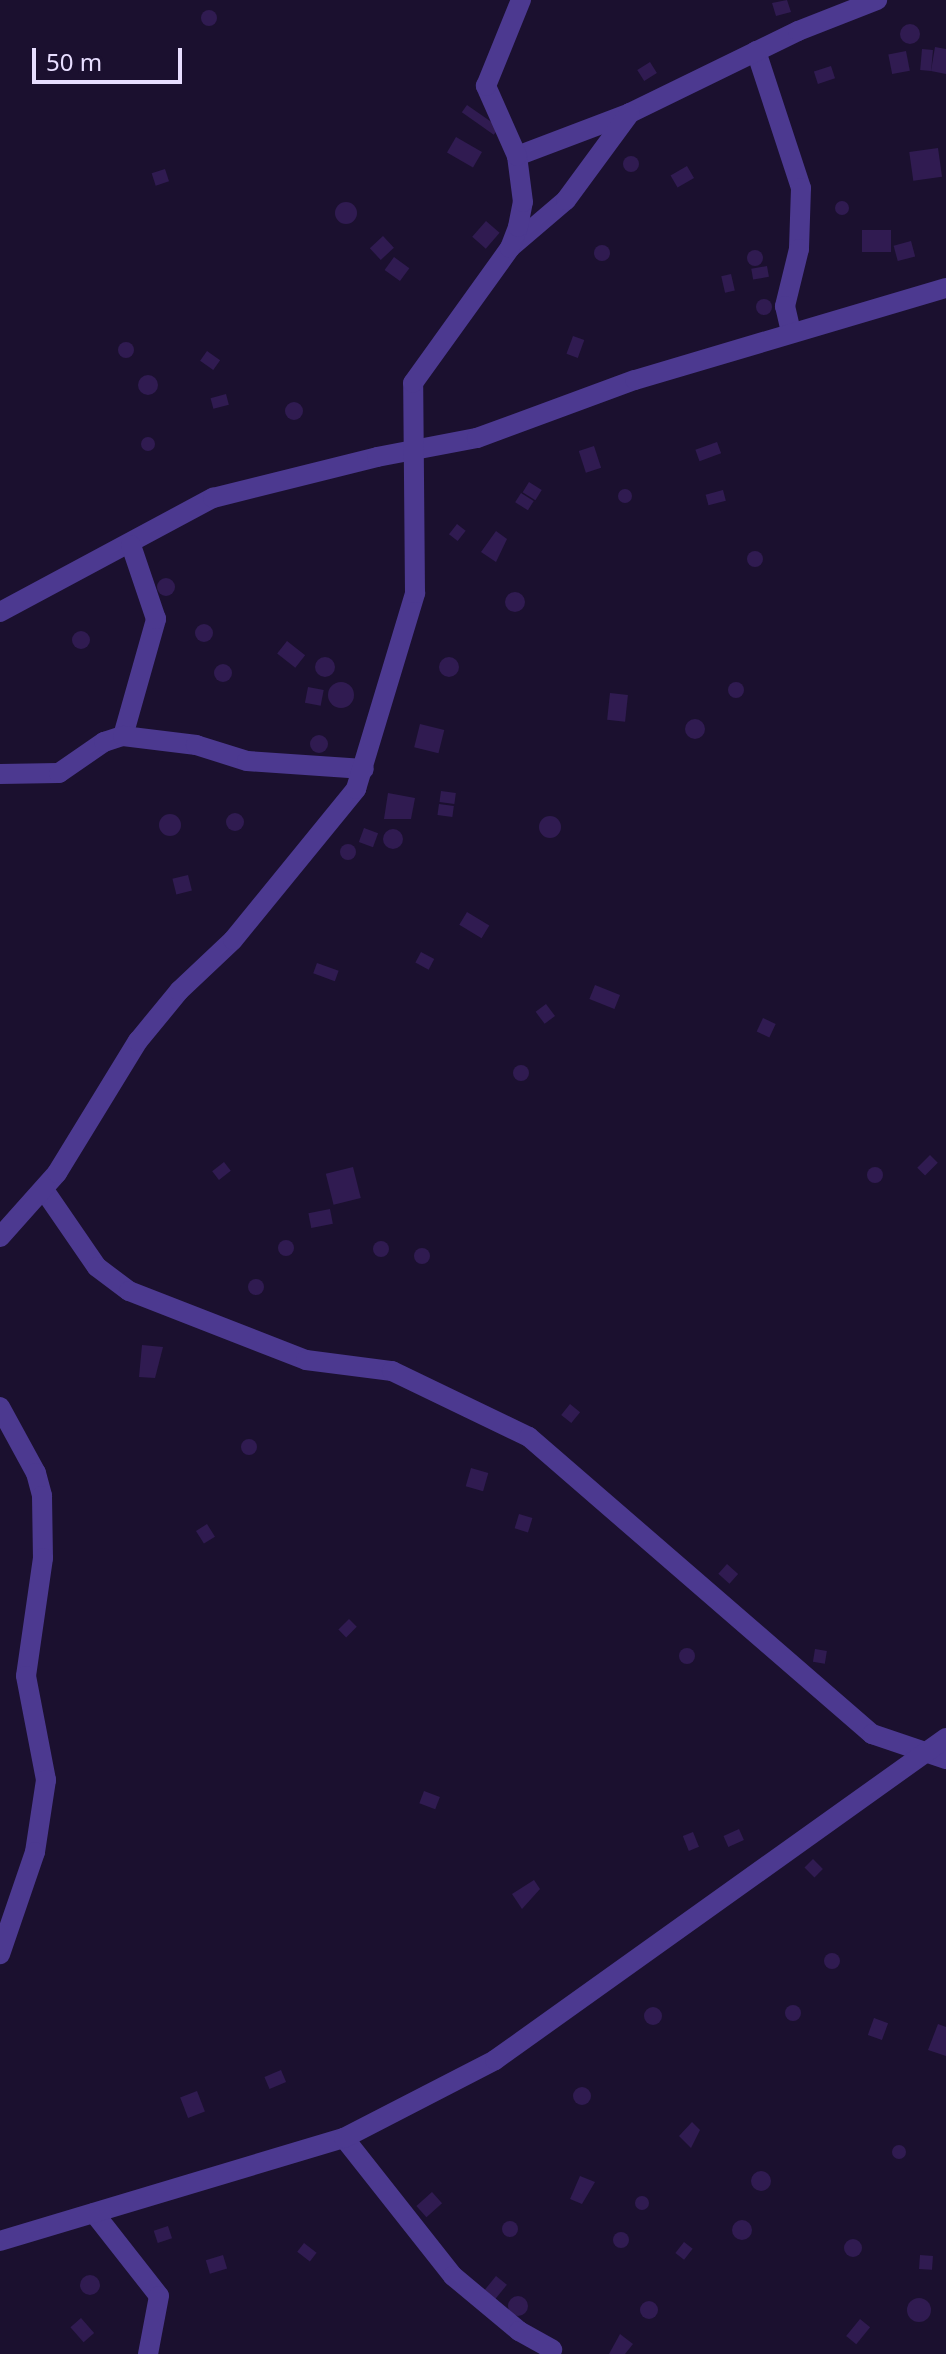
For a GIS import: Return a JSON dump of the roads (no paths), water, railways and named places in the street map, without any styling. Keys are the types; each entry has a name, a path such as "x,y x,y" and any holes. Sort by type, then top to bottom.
{"street":[{"path":"510,248 523,202 517,156 486,86 521,0"},
{"path":"517,156 630,113 756,51 877,0"},
{"path":"756,51 801,188 799,249 785,306 791,331"},
{"path":"0,1237 44,1190 138,1041 179,991 233,940 288,866 346,805 364,769 415,593 417,372 510,248 566,200 630,113"},
{"path":"0,612 131,545 213,498 507,429 593,394 791,331 946,288"},
{"path":"123,736 156,619 131,545"},
{"path":"0,774 59,773 104,742 123,736 196,745 247,761 364,769"},
{"path":"44,1190 97,1267 129,1291 306,1360 392,1371 529,1437 872,1734 925,1755 946,1759"},
{"path":"0,1407 42,1496 43,1558 26,1676 46,1780 35,1852 0,1954"},
{"path":"0,2241 344,2138 495,2060 946,1738"},
{"path":"344,2138 453,2276 519,2331 552,2349"},
{"path":"94,2213 159,2296 161,2306 148,2354"}]}
